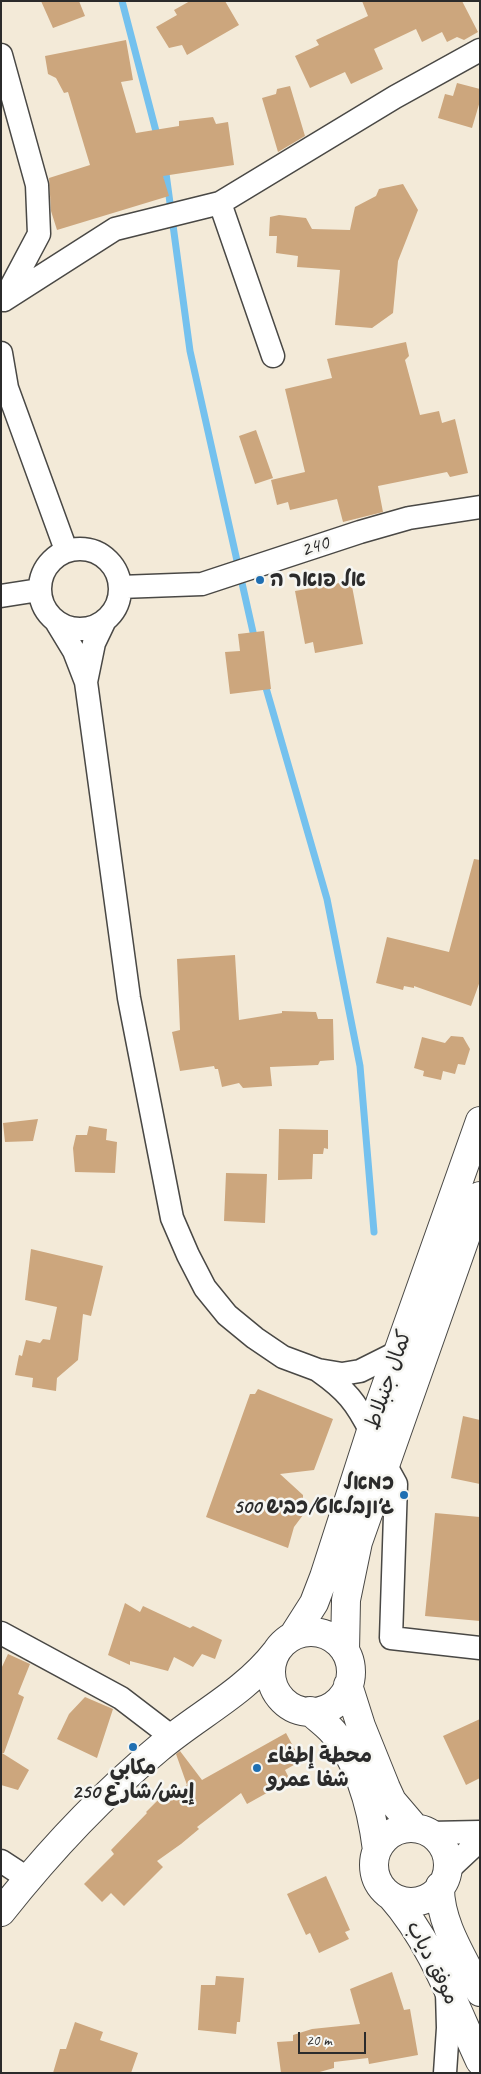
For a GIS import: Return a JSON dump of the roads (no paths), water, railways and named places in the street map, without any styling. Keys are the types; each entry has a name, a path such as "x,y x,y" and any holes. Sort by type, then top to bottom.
{"main road":[{"name":"كمال جنبلاط","path":"285,1644 314,1603 398,1352 480,1121"},
{"name":"كمال جنبلاط","path":"345,1651 344,1618 349,1575 358,1542 480,1196"},
{"path":"1,1912 27,1878 130,1772 183,1730 248,1683 285,1644 305,1632 317,1632 337,1642 345,1651 350,1662 351,1674 343,1696 334,1704 317,1711 263,1702 243,1703 215,1712 183,1730"},
{"path":"285,1644 272,1664 271,1676 275,1688 282,1699 301,1709 332,1732 353,1765 370,1811 377,1850 374,1867 376,1878 391,1896 402,1900 421,1900 429,1897 444,1878 444,1849 392,1801 360,1726 348,1685"},
{"path":"377,1850 384,1838 399,1829 423,1831"},
{"name":"موفق دياب","path":"444,1878 440,1897 446,1923 480,1992"},
{"name":"موفق دياب","path":"391,1896 408,1915 422,1937 480,2061"}],"street":[{"path":"3,305 115,229 220,203 395,97 480,50"},
{"path":"1,55 37,185 38,234 3,305"},
{"path":"220,203 273,356"},
{"path":"1,353 7,388 66,550"},
{"name":"240","path":"120,586 202,584 408,518 480,507"},
{"path":"84,549 102,555 111,563 117,574 120,586 119,599 114,611 94,627 82,629 69,628 57,622 48,614 41,603 39,590 40,578 54,556 66,550 84,549"},
{"path":"1,596 39,590"},
{"path":"86,682 94,643 105,620"},
{"path":"57,622 74,651 86,682 128,998 172,1218 205,1288 227,1315 255,1338 283,1356 318,1370 342,1374 360,1371 398,1352"},
{"path":"318,1370 342,1387 362,1414 371,1432"},
{"path":"385,1464 396,1484 391,1638 480,1648"},
{"path":"1,1633 183,1730"},
{"path":"423,1831 480,1832"},
{"path":"444,1878 480,1840"},
{"path":"1,1861 27,1878"},
{"path":"445,2073 448,2028 447,1991"}],"waterway":[{"path":"122,1 158,139"},
{"path":"165,166 190,351 255,641"},
{"path":"264,681 327,899 360,1066 374,1232"}],"place":[{"name":"אל פואר ה","path":"260,580"},
{"name":"כמאל ג׳ונבלאט/כביש 500","path":"404,1495"},
{"name":"مكابي إيش/شارع 250","path":"133,1747"},
{"name":"محطة إطفاء شفا عمرو","path":"257,1768"}]}
